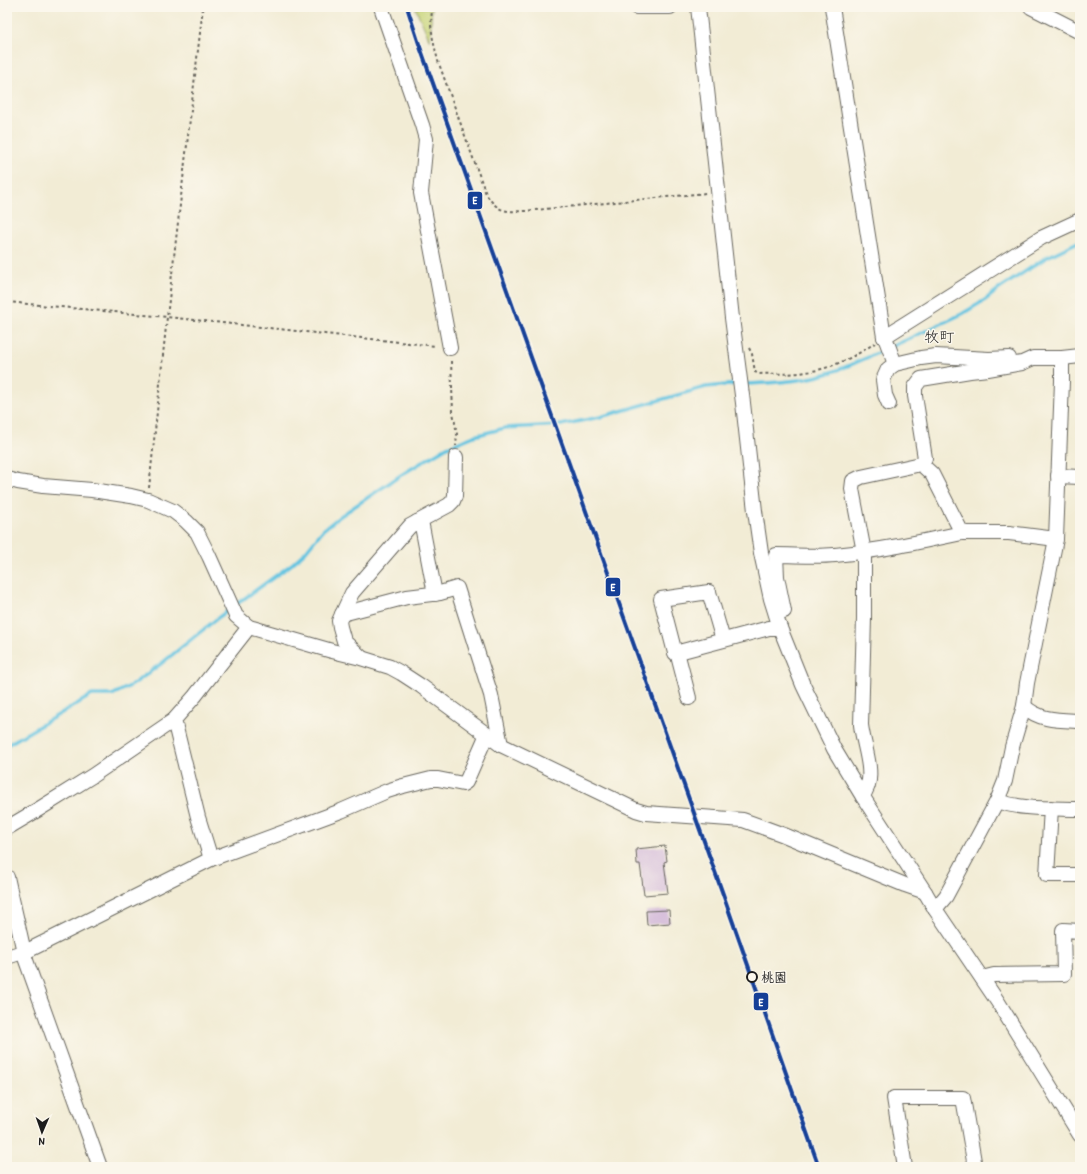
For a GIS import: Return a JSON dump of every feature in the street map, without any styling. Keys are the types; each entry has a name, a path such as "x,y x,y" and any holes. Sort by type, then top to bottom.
{"street":[{"path":"381,7 426,139 421,193 450,348"},
{"path":"636,7 670,7"},
{"path":"698,7 755,511 761,553 771,599 781,631 803,685 834,749 935,909 998,1002 1080,1135"},
{"path":"832,7 885,339 894,362"},
{"path":"1031,7 1080,32"},
{"path":"885,339 1041,238 1080,220"},
{"path":"889,404 885,395 883,380 888,369 894,362 936,356 989,359 1062,358 1080,356"},
{"path":"863,797 868,784 869,762 862,738 861,725 864,552 852,489 853,481 861,477 921,464 925,458 915,396 915,387 921,379 1022,363 1034,358"},
{"path":"935,909 946,896 997,801 1005,781 1012,747 1024,706 1027,683 1056,539 1062,358"},
{"path":"361,658 344,641 339,621 342,614 352,593 410,526 449,505 453,501 455,496 456,457"},
{"path":"921,464 932,474 962,533"},
{"path":"1058,476 1080,477"},
{"path":"7,479 43,486 92,490 148,500 173,510 196,532 209,556 236,616 249,627 361,658 401,673 501,745 612,799 646,813 743,820 784,834 925,892"},
{"path":"417,522 422,526 435,594"},
{"path":"677,652 769,628 781,631 787,627 778,577 776,555 833,555 864,552 962,533 1009,533 1056,539"},
{"path":"342,614 407,597 435,594 457,588 491,695 501,745"},
{"path":"689,698 677,652 675,653 661,599 709,592 723,640"},
{"path":"7,828 92,776 174,720 195,696 249,627"},
{"path":"1024,706 1029,711 1043,718 1080,721"},
{"path":"174,720 198,816 211,859"},
{"path":"7,957 24,952 68,931 211,859 403,786 431,779 463,784 466,782 488,735"},
{"path":"997,801 1026,807 1080,809"},
{"path":"1051,808 1047,875 1080,876"},
{"path":"7,877 24,952 100,1167"},
{"path":"982,978 994,975 1064,974 1063,930 1080,931"},
{"path":"905,1167 894,1098 963,1098 975,1167"}],"path":[{"path":"148,500 167,318 203,7"},
{"path":"432,7 433,40 438,61 486,194 498,209 508,212 525,211 719,192"},
{"path":"7,302 450,348 453,412 457,434"},
{"path":"749,347 752,354 755,372 759,374 806,372 832,366 885,339"}],"green space":[{"path":"415,7 432,7 430,41"}],"building":[{"path":"665,846 667,861 664,862 668,893 644,895 640,864 637,864 636,849"},
{"path":"669,910 670,923 647,925 646,911"}],"waterway":[{"path":"891,347 962,314 1047,257 1080,241"},
{"path":"744,384 785,382 816,377 841,369 886,349"},
{"path":"234,606 292,564 306,551 323,530 339,517 401,475 447,447 474,436 505,428 561,425 600,417 706,387 737,384"},
{"path":"7,745 92,695 112,695 132,685 229,610"}],"transit line":[{"name":"E","path":"407,7 819,1167"}],"place":[{"name":"桃園","path":"752,977"}],"district":[{"name":"牧町","path":"939,337"}]}
